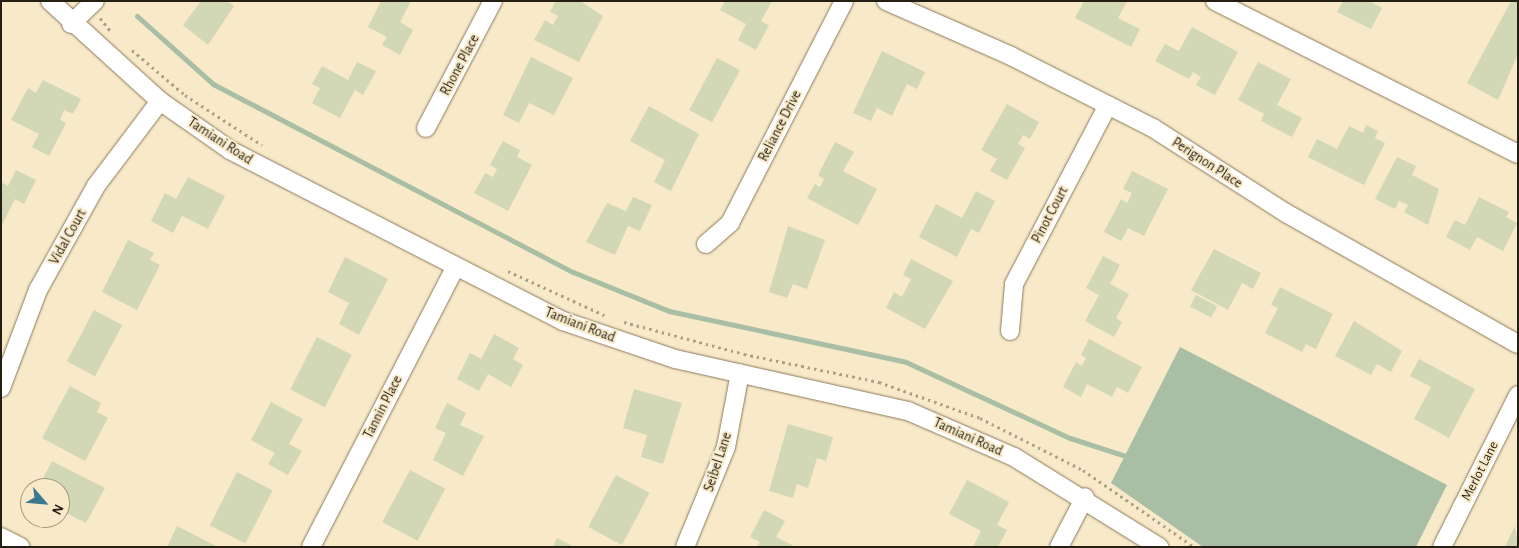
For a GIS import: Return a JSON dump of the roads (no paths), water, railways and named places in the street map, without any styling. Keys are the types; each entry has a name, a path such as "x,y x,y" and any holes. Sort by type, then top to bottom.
{"street":[{"name":"Tamiani Road","path":"50,1 72,24 160,101 230,150 455,268 563,321 675,359 908,411 1014,457 1085,497 1159,547"},
{"name":"Rhone Place","path":"426,128 493,1"},
{"name":"Reliance Drive","path":"706,244 730,223 844,1"},
{"name":"Perignon Place","path":"886,1 1108,104 1153,128 1286,213 1518,344"},
{"path":"1215,1 1518,154"},
{"path":"72,24 93,3"},
{"name":"Vidal Court","path":"1,388 38,290 91,194 160,101"},
{"name":"Pinot Court","path":"1010,331 1014,284 1108,104"},
{"name":"Tannin Place","path":"311,547 455,268"},
{"name":"Seibel Lane","path":"685,547 726,447 740,373"},
{"name":"Merlot Lane","path":"1442,547 1518,395"},
{"path":"1059,547 1085,497"},
{"path":"1,537 21,547"}],"waterway":[{"path":"137,16 213,84 573,272 669,311 906,362 1070,438 1129,457"}]}
